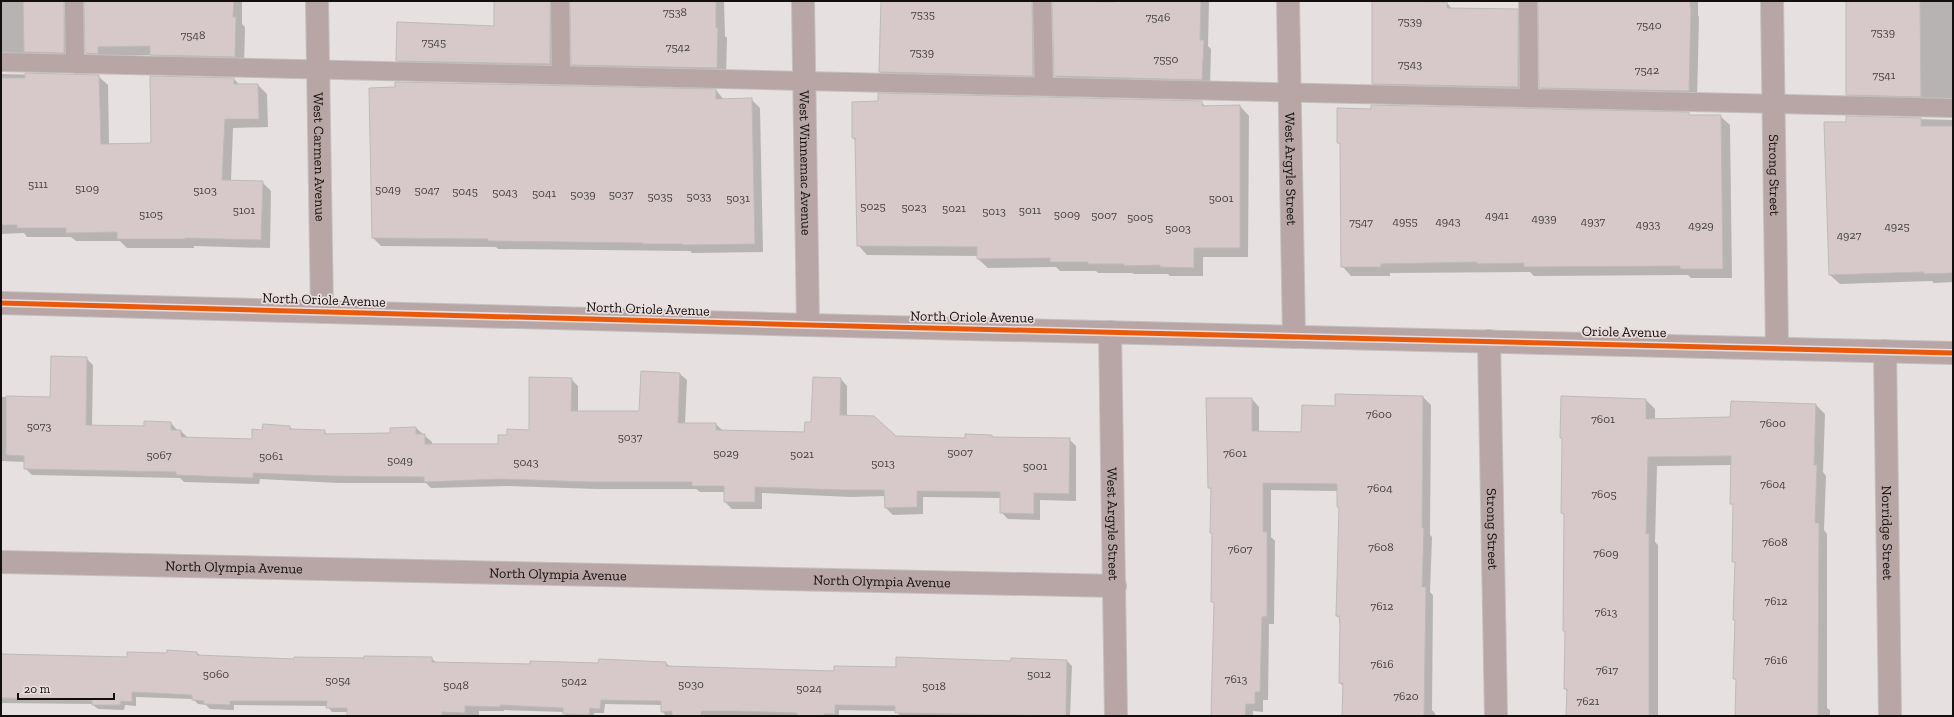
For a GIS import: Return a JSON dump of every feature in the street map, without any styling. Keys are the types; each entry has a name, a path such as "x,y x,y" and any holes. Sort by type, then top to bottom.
{"street":[{"name":"West Carmen Avenue","path":"317,1 322,312"},
{"name":"West Winnemac Avenue","path":"802,1 808,325"},
{"name":"West Argyle Street","path":"1288,1 1294,337"},
{"name":"Strong Street","path":"1772,1 1777,348"},
{"name":"North Oriole Avenue","path":"1,303 1294,337"},
{"name":"West Argyle Street","path":"1110,332 1116,716"},
{"name":"Oriole Avenue","path":"1294,337 1953,353"},
{"name":"Strong Street","path":"1489,341 1496,716"},
{"name":"Norridge Street","path":"1885,351 1890,716"},
{"name":"North Olympia Avenue","path":"1,562 1115,586"}],"lane":[{"path":"74,1 75,64"},
{"path":"560,1 561,75"},
{"path":"1042,1 1044,87"},
{"path":"1528,1 1529,98"},
{"path":"1,62 1953,108"}],"building":[{"path":"23,1 64,1 64,53 24,52"},
{"path":"84,1 234,1 233,17 236,17 235,57 150,55 150,46 98,47 98,54 85,53"},
{"path":"494,1 550,1 550,64 396,61 397,22 494,26"},
{"path":"570,1 716,1 716,28 718,28 717,68 571,65"},
{"path":"881,1 1032,1 1033,76 879,72"},
{"path":"1052,1 1201,1 1200,40 1204,40 1202,80 1054,76"},
{"path":"1372,1 1447,2 1447,8 1518,9 1518,87 1372,84"},
{"path":"1538,1 1690,1 1689,91 1539,88"},
{"path":"1846,1 1920,1 1921,97 1846,95"},
{"path":"25,73 99,75 101,144 151,143 150,76 234,78 234,84 258,84 259,119 225,119 222,180 263,181 261,240 185,238 117,239 117,232 66,233 66,228 17,228 17,225 1,225 1,78 25,78"},
{"path":"395,82 716,89 716,99 752,98 755,244 683,245 488,241 488,239 372,238 369,88 395,87"},
{"path":"878,93 1202,101 1202,106 1240,105 1240,248 1194,248 1194,268 1160,267 1160,265 1124,266 1124,264 1088,264 1088,262 1050,262 1050,258 977,259 977,247 857,246 855,138 852,138 852,102 878,101"},
{"path":"1371,105 1689,112 1689,115 1721,115 1723,269 1680,269 1680,266 1524,267 1524,263 1477,264 1477,262 1381,264 1381,267 1341,267 1340,143 1337,143 1337,108 1371,109"},
{"path":"1846,116 1921,118 1921,126 1953,126 1953,273 1924,274 1924,272 1829,275 1824,122 1846,122"},
{"path":"51,356 87,357 86,425 144,426 144,421 171,422 171,430 181,430 181,437 252,439 252,429 262,430 263,424 290,426 290,429 325,430 325,434 390,433 390,428 416,427 416,434 425,434 425,444 498,444 498,435 507,435 507,429 529,430 529,377 572,378 571,411 639,411 641,371 680,373 678,423 716,423 716,430 804,432 805,422 811,422 813,377 841,378 840,415 874,416 896,436 965,438 965,434 992,435 992,437 1070,438 1069,494 1034,493 1034,514 1000,513 1000,492 917,491 917,507 885,508 884,490 755,487 755,502 724,502 724,486 692,486 692,482 590,482 501,479 424,482 424,477 253,473 253,478 176,475 176,472 24,469 24,456 6,455 6,396 50,397"},
{"path":"1335,394 1423,396 1422,528 1424,528 1422,587 1426,587 1424,716 1342,716 1343,683 1339,683 1340,625 1339,616 1336,616 1339,507 1337,507 1337,484 1263,483 1263,532 1267,532 1267,616 1262,617 1260,692 1255,692 1255,704 1246,704 1245,716 1211,716 1214,602 1211,602 1211,488 1208,488 1206,398 1252,398 1252,431 1301,432 1302,405 1335,406"},
{"path":"1561,396 1646,399 1646,419 1730,417 1731,401 1816,404 1814,465 1817,465 1815,523 1819,523 1818,716 1735,716 1736,679 1733,679 1735,620 1733,620 1735,562 1732,562 1733,504 1730,504 1731,456 1648,457 1646,534 1649,534 1649,716 1566,716 1567,689 1564,689 1565,631 1563,631 1564,514 1561,513"},
{"path":"167,650 197,652 197,655 294,659 294,657 432,657 432,662 530,664 530,661 598,663 599,659 666,662 666,666 834,671 834,666 896,667 896,657 1011,661 1011,658 1067,660 1066,716 895,713 895,706 835,705 835,714 824,714 824,716 797,716 797,713 701,711 701,716 672,716 672,711 661,712 661,701 601,700 600,709 590,708 589,715 563,714 563,708 500,705 500,707 465,706 465,713 442,712 442,716 347,716 347,708 326,708 327,701 230,701 230,705 204,704 204,701 192,700 192,695 132,692 132,702 121,701 120,705 92,705 92,700 1,698 1,654 127,657 127,652 167,653"}],"cycle path":[{"path":"1,303 808,325 1953,353"}]}
